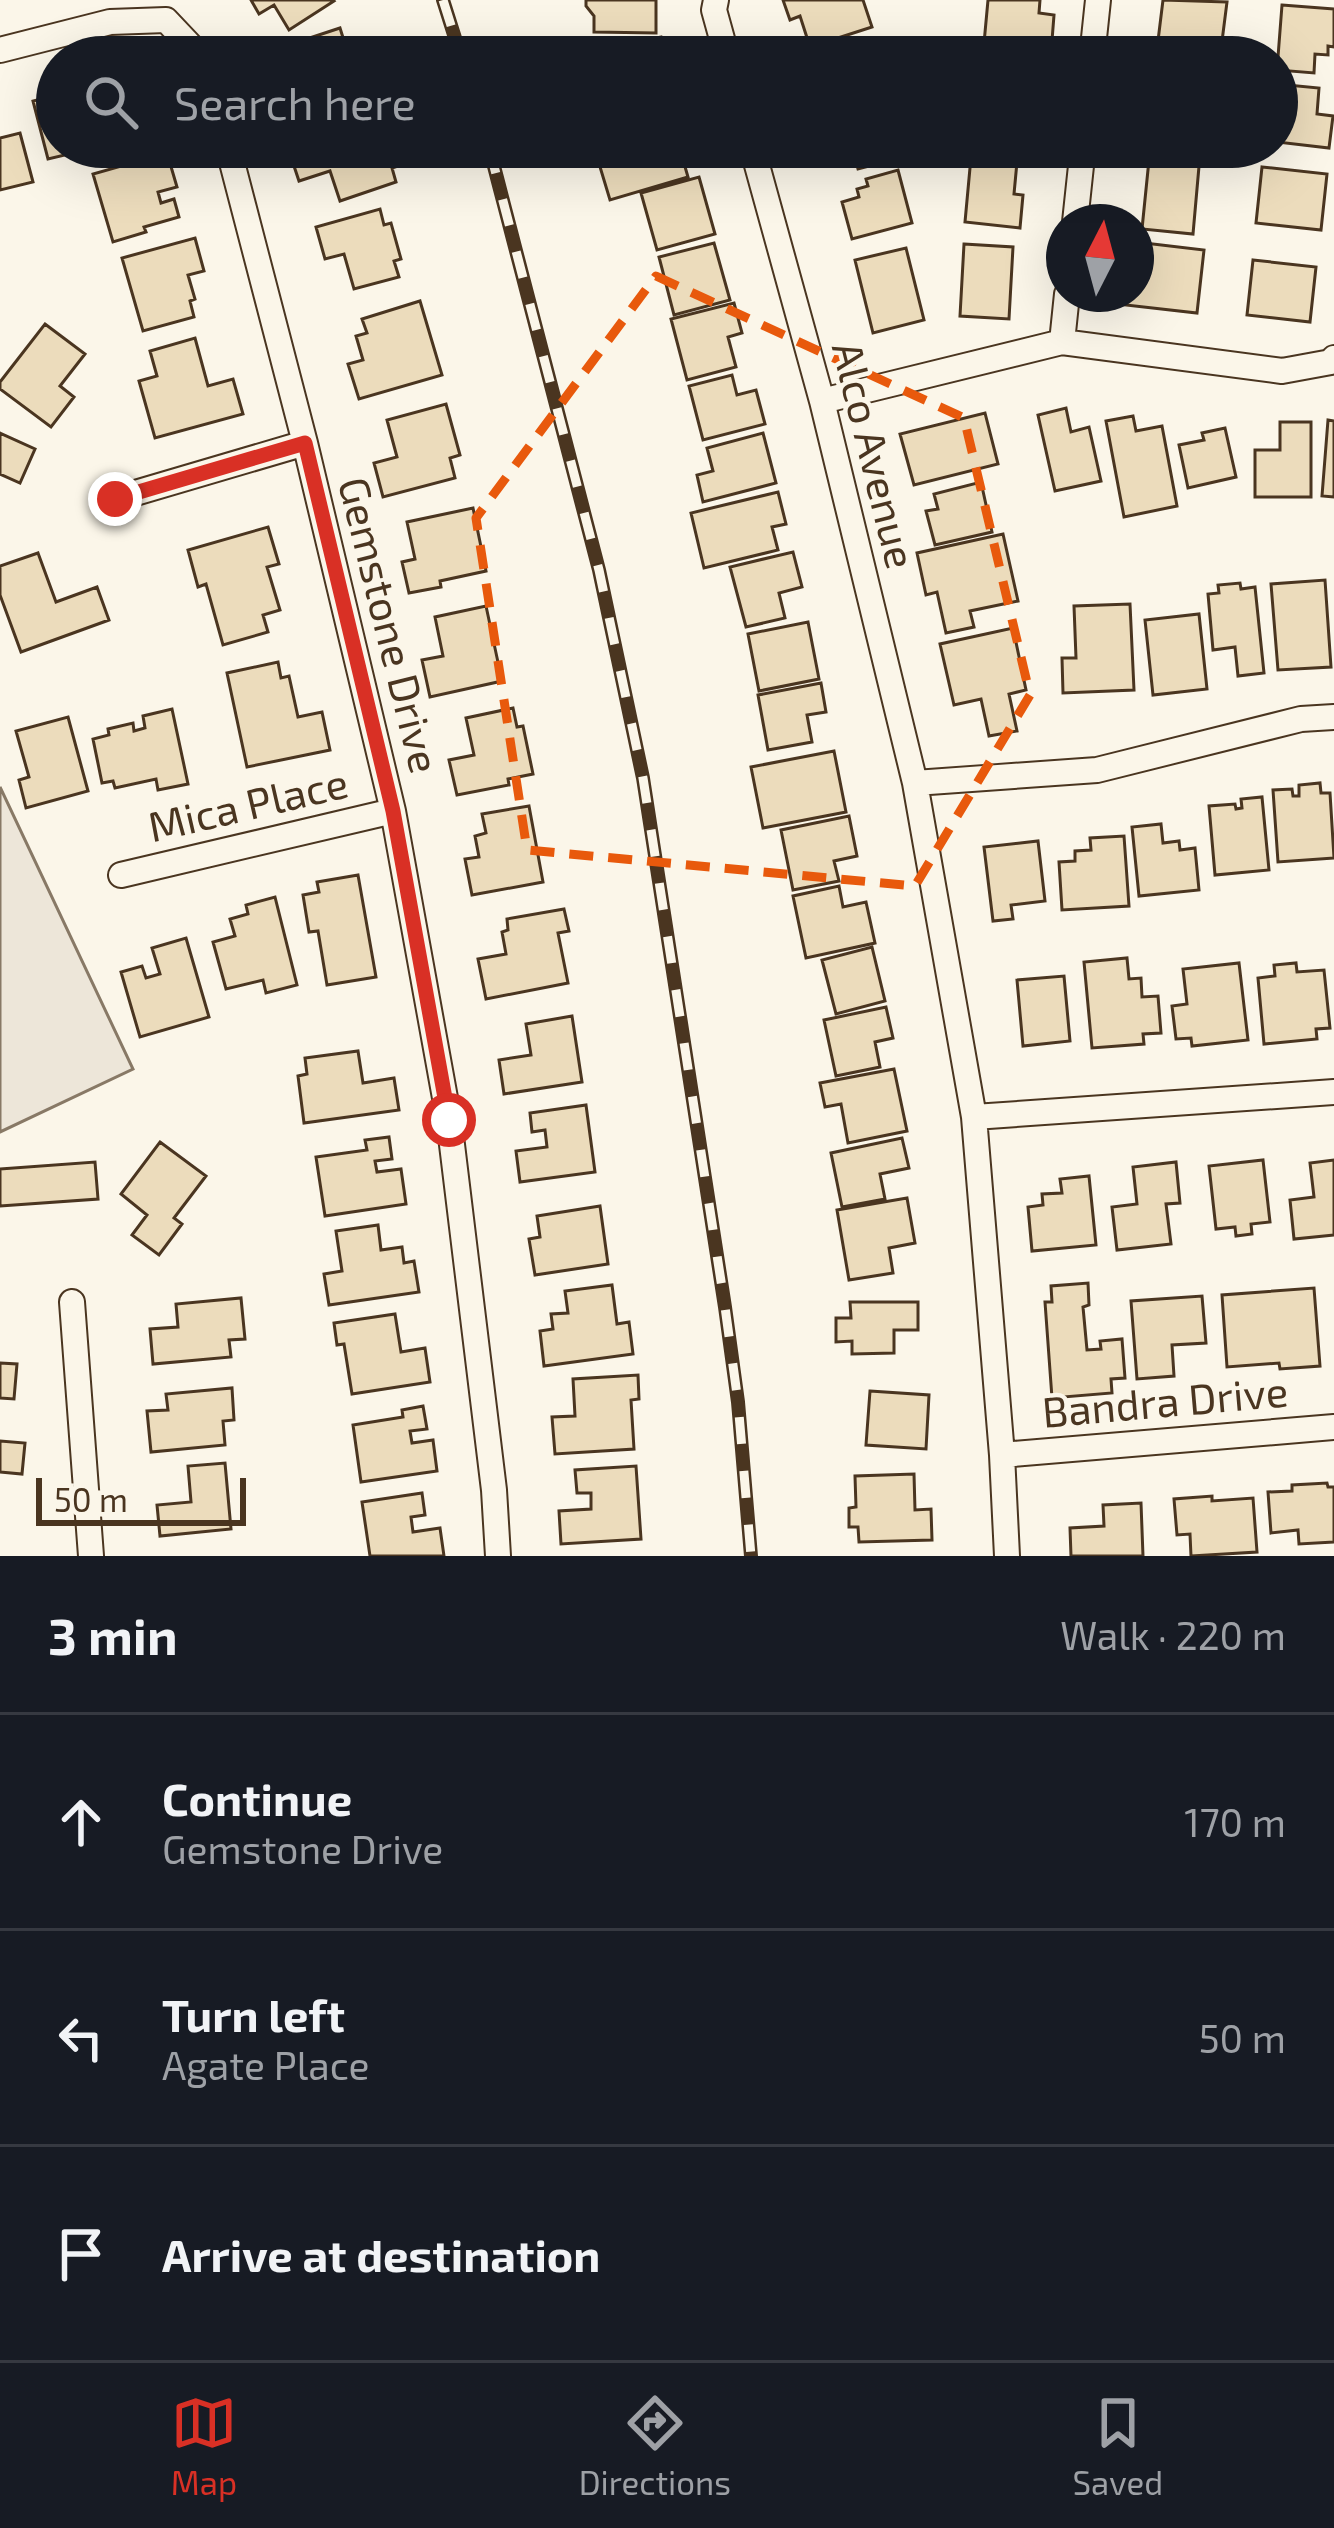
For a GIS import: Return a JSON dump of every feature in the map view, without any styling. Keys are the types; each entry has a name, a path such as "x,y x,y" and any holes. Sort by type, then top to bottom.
{"street":[{"path":"716,0 722,36"},
{"path":"1094,36 1098,0"},
{"path":"55,36 110,22 166,20 181,36"},
{"path":"0,50 36,41"},
{"name":"Gemstone Drive","path":"233,168 393,811 449,1120 498,1556"},
{"name":"Alco Avenue","path":"758,168 822,401 914,783 974,1117 1007,1556"},
{"path":"1077,204 1081,168"},
{"path":"1062,342 1065,312"},
{"path":"822,401 1062,342 1282,371 1334,358"},
{"path":"115,499 305,443"},
{"path":"914,783 1096,770 1301,719 1334,717"},
{"name":"Mica Place","path":"121,874 393,811"},
{"path":"974,1117 1334,1093"},
{"path":"72,1303 91,1556"},
{"name":"Bandra Drive","path":"1002,1455 1334,1426"}],"highlighted area":[{"path":"656,276 964,418 1030,695 915,886 527,850 476,518"}],"shaded area":[{"path":"0,787 133,1069 0,1132"}],"building":[{"path":"251,0 334,1 289,30 274,5 259,14"},
{"path":"586,0 656,0 656,33 594,32 594,16"},
{"path":"783,0 863,0 872,27 844,36 806,36 800,16 790,20"},
{"path":"988,0 1040,0 1039,13 1054,15 1052,36 985,36"},
{"path":"1163,0 1227,2 1223,36 1159,36"},
{"path":"1282,5 1334,9 1334,47 1328,46 1328,55 1315,54 1314,73 1298,72 1298,36 1280,36"},
{"path":"340,28 342,36 316,36"},
{"path":"1298,86 1319,88 1317,114 1333,116 1329,148 1298,144"},
{"path":"20,133 33,182 0,190 0,138"},
{"path":"114,168 171,168 177,187 158,192 161,203 174,199 179,217 113,242 93,174"},
{"path":"295,168 392,168 396,182 340,201 330,171 299,181"},
{"path":"600,168 685,168 688,177 610,200"},
{"path":"970,168 1016,168 1014,194 1023,195 1020,228 965,222"},
{"path":"1148,168 1199,168 1193,234 1154,230 1154,204 1145,204"},
{"path":"1262,168 1327,174 1321,230 1256,223"},
{"path":"898,170 912,223 852,239 842,202 859,197 857,189 868,186 866,179"},
{"path":"699,177 715,234 657,250 641,193"},
{"path":"380,209 384,225 391,223 401,259 394,261 399,277 354,289 344,254 325,259 316,227"},
{"path":"195,238 204,271 188,275 194,317 143,331 122,258"},
{"path":"714,243 730,300 674,315 659,257"},
{"path":"964,244 1013,247 1009,319 960,316"},
{"path":"1154,244 1204,250 1197,313 1154,308"},
{"path":"906,248 924,320 873,333 855,260"},
{"path":"1253,260 1316,267 1310,322 1247,315"},
{"path":"420,301 442,375 359,399 348,364 363,360 356,336 367,333 362,319"},
{"path":"734,303 742,333 728,337 736,367 687,380 671,319"},
{"path":"45,324 85,354 60,386 74,397 51,427 0,389 0,382"},
{"path":"195,338 208,386 233,379 243,414 155,438 139,381 157,376 150,351"},
{"path":"732,375 737,395 756,390 765,424 703,440 689,386"},
{"path":"446,404 460,455 450,458 455,478 383,497 374,463 397,457 387,420"},
{"path":"1066,408 1071,432 1089,427 1101,481 1055,491 1038,415"},
{"path":"985,413 998,464 914,485 900,434"},
{"path":"1133,416 1136,431 1162,426 1177,506 1124,517 1106,421"},
{"path":"1328,420 1334,421 1334,497 1322,496"},
{"path":"1280,422 1311,422 1311,497 1255,497 1255,450 1280,450"},
{"path":"1225,428 1236,477 1188,488 1179,445 1204,440 1202,433"},
{"path":"0,433 35,449 20,483 0,474"},
{"path":"763,433 776,483 703,502 697,475 713,471 707,448"},
{"path":"981,482 992,532 935,545 926,511 938,509 934,494"},
{"path":"778,492 786,524 772,527 778,550 704,568 691,513"},
{"path":"473,508 486,571 409,593 402,562 415,559 407,522"},
{"path":"268,527 279,564 267,567 280,610 263,615 268,632 223,645 206,584 198,587 188,550"},
{"path":"1003,534 1018,601 970,611 974,627 946,633 937,592 926,595 917,553"},
{"path":"793,552 802,587 779,593 785,618 746,627 730,567"},
{"path":"38,553 56,602 97,587 109,620 21,652 0,595 0,566"},
{"path":"1325,580 1331,667 1278,670 1271,584"},
{"path":"1240,583 1241,589 1255,587 1264,673 1238,676 1235,647 1213,650 1208,594 1219,593 1218,585"},
{"path":"1130,604 1134,690 1063,693 1062,658 1076,658 1074,606"},
{"path":"486,606 502,681 430,697 422,660 443,656 435,617"},
{"path":"1199,614 1207,689 1153,695 1145,620"},
{"path":"808,622 819,679 759,691 748,634"},
{"path":"1013,628 1026,690 1009,694 1017,731 989,736 981,699 954,705 940,644"},
{"path":"278,662 281,678 289,676 298,717 322,712 330,750 247,767 227,673"},
{"path":"821,683 826,712 807,715 812,742 768,750 758,695"},
{"path":"513,708 517,727 523,726 533,774 508,779 509,785 457,795 449,760 474,755 466,718"},
{"path":"172,709 188,784 158,790 156,779 115,788 113,781 102,783 93,739 109,735 108,729 133,723 134,731 145,728 143,716"},
{"path":"68,717 88,791 26,808 19,780 29,777 16,731"},
{"path":"834,751 846,812 763,828 751,767"},
{"path":"1320,783 1321,793 1330,793 1334,858 1278,862 1273,790 1292,789 1293,796 1299,796 1299,785"},
{"path":"1262,797 1269,870 1215,875 1209,806 1242,808 1241,799"},
{"path":"529,806 543,882 472,895 465,859 479,857 475,836 486,833 482,814"},
{"path":"849,816 857,856 834,861 839,881 793,890 781,830"},
{"path":"1161,824 1163,843 1179,841 1180,850 1195,848 1199,890 1139,896 1132,827"},
{"path":"1124,836 1129,906 1062,910 1059,862 1075,861 1075,851 1091,850 1090,838"},
{"path":"1038,841 1045,901 1011,905 1013,919 993,921 984,847"},
{"path":"358,875 376,977 327,985 318,931 309,932 303,895 319,892 317,882"},
{"path":"839,886 843,907 866,902 875,943 806,958 793,896"},
{"path":"275,897 297,985 266,993 263,980 226,989 213,942 235,936 230,919 248,914 246,905"},
{"path":"564,909 569,931 558,933 568,983 486,999 478,959 506,954 502,932 508,930 507,919"},
{"path":"186,938 209,1017 140,1037 121,972 142,966 146,978 160,974 152,948"},
{"path":"872,947 885,1001 836,1014 822,960"},
{"path":"1127,958 1129,979 1141,978 1142,997 1158,996 1161,1033 1143,1034 1144,1044 1092,1048 1084,962"},
{"path":"1239,963 1248,1040 1192,1046 1191,1038 1176,1039 1172,1006 1187,1004 1183,969"},
{"path":"1296,963 1297,972 1324,970 1330,1028 1316,1029 1317,1039 1264,1044 1258,978 1275,976 1274,965"},
{"path":"1064,976 1070,1041 1023,1046 1017,980"},
{"path":"886,1007 893,1038 875,1042 880,1067 836,1076 824,1020"},
{"path":"572,1016 582,1082 504,1094 499,1060 531,1055 526,1024"},
{"path":"358,1051 363,1083 394,1078 399,1110 304,1123 298,1076 307,1074 305,1058"},
{"path":"894,1069 907,1131 848,1143 841,1104 825,1107 820,1083"},
{"path":"586,1105 595,1172 520,1182 516,1151 547,1147 545,1130 532,1132 530,1113"},
{"path":"389,1137 392,1159 375,1161 377,1172 401,1169 406,1204 325,1216 316,1157 367,1150 365,1140"},
{"path":"902,1138 909,1168 880,1174 885,1199 842,1207 831,1153"},
{"path":"160,1142 206,1176 174,1218 182,1224 159,1255 132,1235 147,1215 121,1194"},
{"path":"1263,1160 1270,1222 1251,1224 1252,1234 1236,1236 1235,1227 1216,1229 1209,1166"},
{"path":"1334,1160 1334,1235 1294,1239 1290,1200 1314,1197 1310,1163"},
{"path":"95,1162 98,1199 0,1206 0,1169"},
{"path":"1176,1162 1180,1203 1166,1204 1171,1244 1117,1250 1112,1207 1137,1204 1133,1167"},
{"path":"1089,1176 1096,1245 1032,1251 1028,1207 1043,1205 1042,1194 1062,1193 1060,1179"},
{"path":"907,1198 915,1243 889,1248 893,1273 849,1280 837,1210"},
{"path":"600,1206 608,1264 535,1275 529,1239 540,1237 537,1216"},
{"path":"378,1225 381,1250 402,1247 404,1263 414,1261 419,1292 329,1305 324,1274 342,1271 336,1231"},
{"path":"1088,1283 1089,1305 1083,1307 1087,1350 1101,1349 1100,1341 1122,1339 1125,1378 1111,1379 1112,1393 1052,1398 1045,1302 1052,1302 1051,1286"},
{"path":"612,1285 617,1324 629,1322 633,1354 544,1366 540,1331 553,1329 551,1314 568,1313 565,1291"},
{"path":"1314,1288 1320,1366 1227,1367 1222,1295"},
{"path":"1202,1296 1206,1343 1172,1345 1174,1376 1137,1379 1131,1301"},
{"path":"241,1298 245,1339 229,1340 231,1357 153,1364 150,1329 178,1327 176,1304"},
{"path":"850,1302 918,1302 918,1330 894,1330 894,1353 852,1354 852,1341 836,1342 836,1318 851,1318"},
{"path":"395,1314 401,1352 425,1348 430,1382 352,1394 344,1344 337,1345 334,1323"},
{"path":"0,1363 17,1364 14,1399 0,1398"},
{"path":"638,1375 639,1399 631,1400 634,1449 555,1454 552,1417 575,1416 573,1379"},
{"path":"232,1388 234,1420 223,1421 225,1445 151,1452 147,1411 168,1410 166,1394"},
{"path":"870,1391 929,1395 926,1449 866,1445"},
{"path":"423,1406 427,1429 410,1431 412,1443 433,1440 437,1471 361,1482 353,1425 403,1417 402,1410"},
{"path":"0,1441 25,1443 22,1474 0,1472"},
{"path":"225,1463 231,1529 160,1536 157,1505 191,1502 188,1466"},
{"path":"636,1466 641,1539 561,1544 559,1511 591,1509 591,1493 577,1493 575,1470"},
{"path":"914,1474 915,1510 931,1509 932,1540 859,1542 858,1527 849,1527 849,1508 856,1507 855,1476"},
{"path":"1327,1483 1334,1487 1334,1542 1299,1544 1298,1530 1271,1533 1268,1492"},
{"path":"422,1493 425,1515 411,1517 413,1532 440,1528 444,1556 370,1556 362,1502"},
{"path":"1212,1496 1212,1501 1253,1498 1257,1552 1191,1556 1190,1534 1177,1535 1174,1499"},
{"path":"1141,1503 1143,1556 1071,1556 1070,1528 1104,1526 1103,1505"}],"railway":[{"path":"443,0 454,36"},
{"path":"494,168 599,570 643,778 725,1307 751,1556"}],"route":[{"path":"115,499 305,443 393,811 449,1120"}]}
